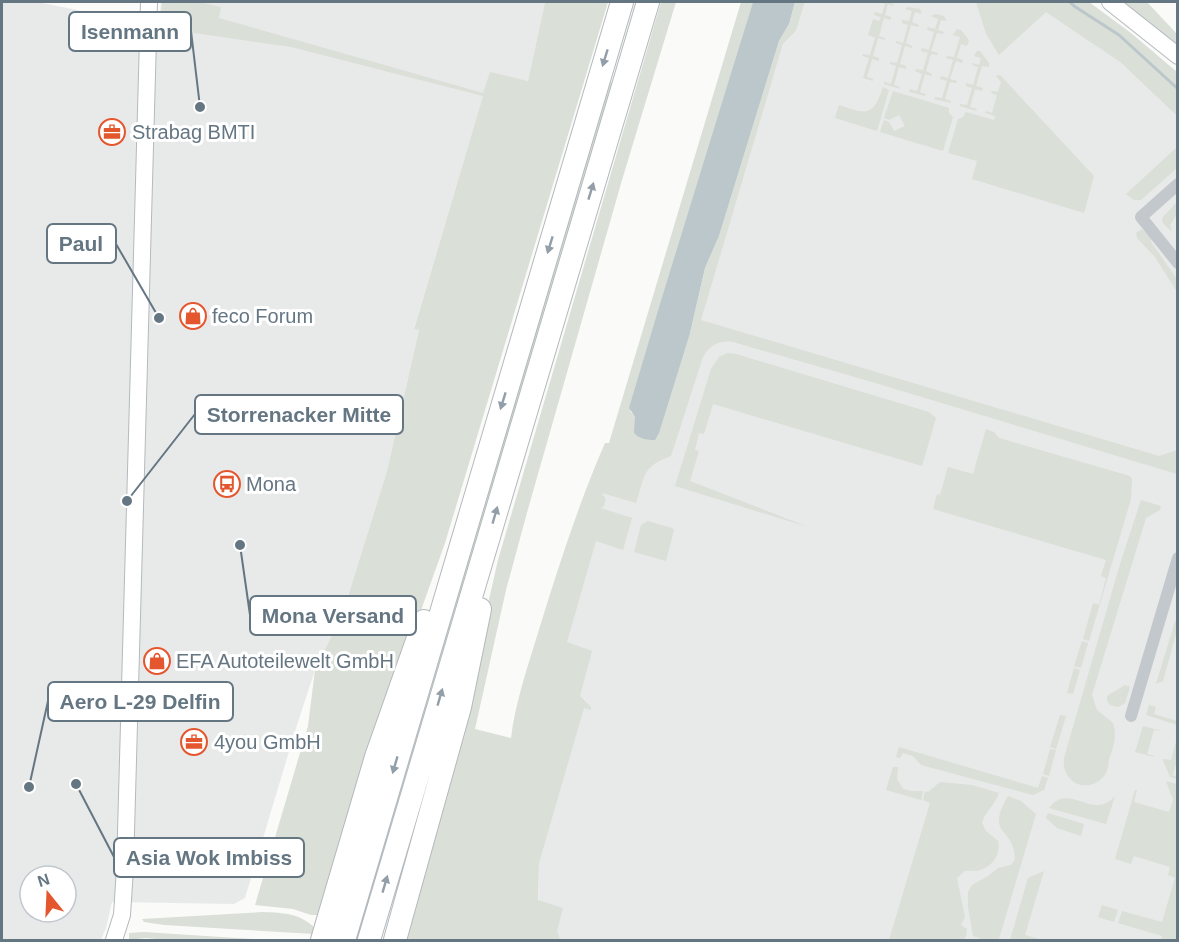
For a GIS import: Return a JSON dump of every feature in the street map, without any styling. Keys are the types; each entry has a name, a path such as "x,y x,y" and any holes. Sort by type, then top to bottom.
{"highway":[{"path":"344,940 622,2"},
{"path":"369,940 648,2"},
{"path":"395,940 465,684 480,612 479,571"},
{"path":"322,940 393,705 423,622 448,588"}],"street":[{"path":"114,940 122,915 125,857 150,2"},
{"path":"1110,2 1178,56"},
{"path":"1178,184 1142,217 1178,263"},
{"path":"1131,716 1178,558"},
{"path":"1164,605 1178,609"}],"shaded area":[{"path":"2,2 37,2 159,25 161,2 545,2 528,81 490,73 414,328 419,330 387,471 343,612 315,670 245,898 234,904 112,902 101,940 2,940"},
{"path":"162,2 199,2 221,7 219,18 483,93 490,72 528,81 545,2 608,2 445,543 342,832 317,915 293,909 255,905 308,726 315,670 343,612 387,471 419,330 414,329 483,96 291,47 160,28"},
{"path":"661,2 676,2 622,180 528,509 506,590 475,729 511,738 522,687 568,538 605,443 609,443 741,2 753,2 630,411 635,417 635,428 690,333 705,268 719,236 779,41 789,24 795,2 805,2 796,31 783,44 701,320 1159,456 1177,450 1177,474 733,342 715,344 703,357 671,456 655,464 646,473 636,503 602,493 606,499 601,508 632,518 623,550 596,541 567,642 592,651 580,696 591,707 591,710 584,708 539,863 538,900 563,908 557,931 560,939 565,940 402,939 498,560"},
{"path":"753,2 795,2 789,24 779,41 719,236 705,268 690,333 659,433 655,440 643,439 634,433 635,417 629,408"},
{"path":"805,2 1015,2 1045,11 1120,62 1177,116 1177,940 538,940 539,835 555,676 595,509 604,505 606,499 601,492 700,320 783,44 796,31"},
{"path":"879,2 891,2 894,6 888,4 885,15 891,17 891,20 884,18 879,36 885,40 878,38 873,56 879,58 879,61 872,59 867,77 873,81 863,78 869,58 862,56 863,54 870,55 875,38 868,35 873,19 879,21 881,17 874,15 875,12 882,14 885,4"},
{"path":"976,2 1089,2 1131,33 1177,72 1177,116 1120,62 1046,12 999,55 986,34"},
{"path":"1117,2 1147,2 1177,34 1177,51"},
{"path":"908,7 920,9 922,14 915,12 912,22 919,25 918,27 911,25 906,43 912,48 905,46 900,64 906,66 906,69 899,67 894,85 900,89 884,84 884,82 891,84 896,66 890,62 897,63 902,45 896,41 903,43 908,25 902,23 902,20 909,21 912,11 905,9"},
{"path":"936,14 944,16 947,21 941,20 938,30 944,32 943,34 937,33 931,51 938,53 937,55 931,54 926,71 932,74 931,76 925,74 920,92 926,94 925,96 909,92 910,89 917,91 922,74 915,71 916,69 923,70 928,53 921,51 922,48 929,50 934,32 927,30 928,27 935,29 938,19 931,16"},
{"path":"957,29 961,30 969,40 967,46 961,44 957,58 963,60 962,63 956,61 950,79 957,81 956,83 950,82 945,99 951,103 934,99 935,97 942,98 947,81 940,79 941,76 948,78 953,60 946,58 947,56 954,57 960,37 953,35"},
{"path":"977,51 980,51 989,63 989,67 982,66 976,86 983,88 982,91 975,89 970,107 977,109 976,111 960,106 960,104 967,105 972,88 966,86 966,83 973,85 978,67 972,63 979,65 981,58 974,56"},
{"path":"998,75 1094,176 1084,213 972,179 977,161 948,153 958,119 966,112 994,120 995,116 985,113 986,111 992,113 997,95 991,93 992,91 998,92 1001,82 996,76"},
{"path":"608,82 612,83 357,940 354,940"},
{"path":"883,87 889,90 877,131 835,118 839,105 862,111 872,109"},
{"path":"893,91 949,108 949,113 953,117 943,151 880,132 884,120 889,122 894,131 905,126 899,115 889,120 884,118"},
{"path":"1177,147 1177,168 1141,200 1134,200 1126,194"},
{"path":"1177,202 1177,214 1170,225 1172,232 1163,223 1162,218"},
{"path":"1142,229 1151,238 1151,242 1177,279 1177,292 1155,257 1137,238 1136,233"},
{"path":"727,353 929,412 936,418 922,466 713,404 704,434 699,433 695,450 699,451 690,481 808,527 675,486 711,369 719,357"},
{"path":"986,429 994,432 999,438 1130,476 1132,479 1131,499 1089,641 1083,639 1093,603 1099,605 1106,578 1101,576 1106,560 933,509 937,494 940,495 948,467 973,474"},
{"path":"1141,500 1161,506 1160,510 1146,518 1092,695 1097,710 1113,723 1114,743 1104,776 1091,785 1077,784 1067,774 1064,758 1120,564"},
{"path":"648,521 674,530 666,561 634,552 641,525"},
{"path":"1175,621 1177,621 1177,631 1163,681 1156,684"},
{"path":"1082,641 1088,643 1081,668 1074,666"},
{"path":"1074,668 1080,670 1073,694 1067,693"},
{"path":"1125,685 1130,687 1125,703 1118,707 1110,705 1107,696"},
{"path":"1149,705 1156,707 1154,714 1177,721 1177,725 1146,715"},
{"path":"1060,715 1066,716 1056,749 1050,747"},
{"path":"1143,726 1162,731 1154,730 1147,754 1154,757 1135,752"},
{"path":"1177,738 1177,760 1173,775 1177,779 1170,777 1163,759 1171,760"},
{"path":"899,747 1038,788 1042,776 1048,778 1044,790 1033,795 921,765 913,756 903,753 900,758 896,757"},
{"path":"1050,749 1056,750 1049,776 1043,774"},
{"path":"893,767 898,767 897,779 903,789 923,791 921,800 886,790"},
{"path":"1166,781 1177,784 1177,940 1161,940 1162,936 1118,923 1122,911 1162,922 1175,878 1168,875 1170,867 1134,856 1131,864 1115,859 1135,790 1137,790 1134,802 1169,812 1173,800"},
{"path":"940,782 972,785 999,793 982,823 986,831 998,841 997,855 985,868 965,871 957,878 965,917 961,925 967,929 966,937 963,939 889,940 930,803 923,800 925,791 928,792"},
{"path":"1008,796 1021,801 1036,814 999,939 984,940 973,936 968,892 972,885 998,868 1011,865 1015,860 1011,841 1002,831 999,819"},
{"path":"1115,796 1106,824 1049,808 1065,798 1098,805 1106,803"},
{"path":"1048,813 1084,824 1081,836 1057,828 1046,818"},
{"path":"1044,871 1025,935 1043,940 1010,940 1028,878"},
{"path":"1102,905 1118,910 1114,922 1098,917"},
{"path":"263,912 303,919 315,928 314,934 164,925 144,922 142,919"},
{"path":"129,933 266,940 146,938 129,940"}],"waterway":[{"path":"1070,2 1119,35 1178,89"}],"place":[{"name":"Isenmann","path":"200,107"},
{"name":"Strabag BMTI","path":"112,132"},
{"name":"feco Forum","path":"193,316"},
{"name":"Paul","path":"159,318"},
{"name":"Mona","path":"227,484"},
{"name":"Storrenacker Mitte","path":"127,501"},
{"name":"Mona Versand","path":"240,545"},
{"name":"EFA Autoteilewelt GmbH","path":"157,661"},
{"name":"4you GmbH","path":"194,742"},
{"name":"Asia Wok Imbiss","path":"76,784"},
{"name":"Aero L-29 Delfin","path":"29,787"}]}
